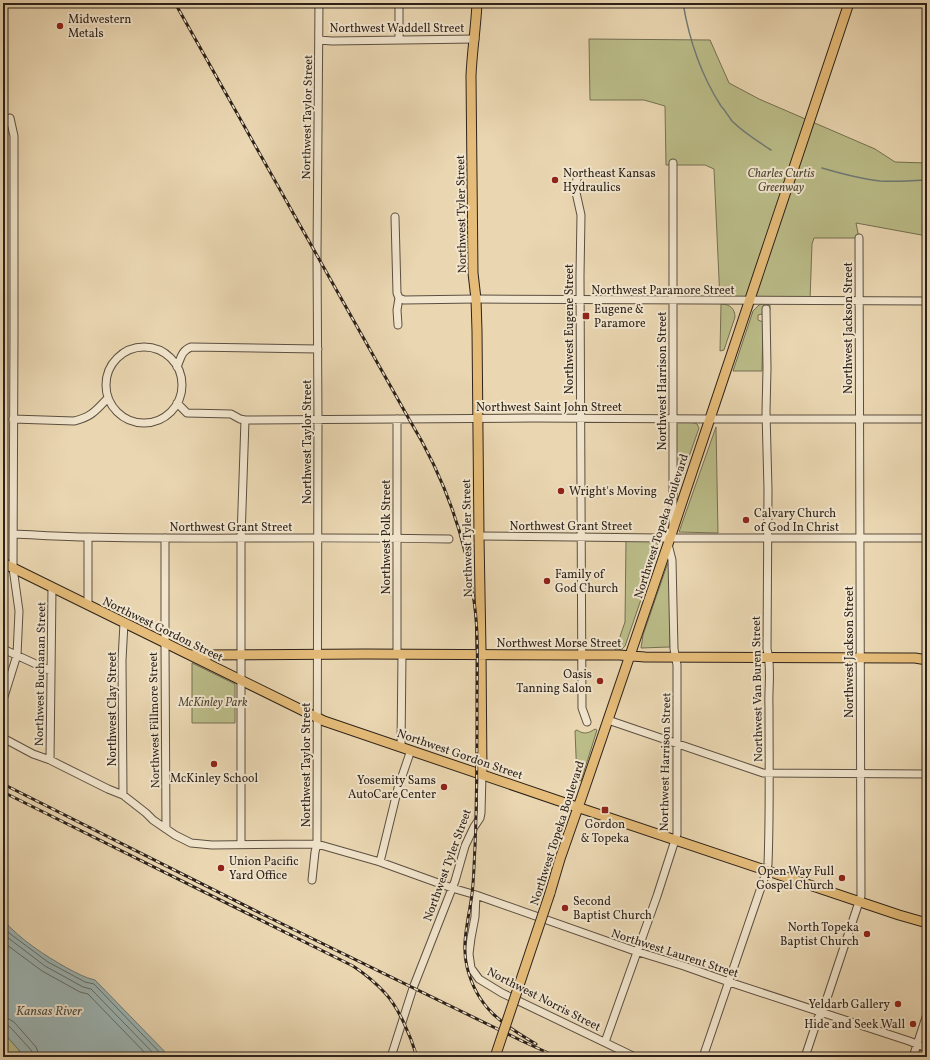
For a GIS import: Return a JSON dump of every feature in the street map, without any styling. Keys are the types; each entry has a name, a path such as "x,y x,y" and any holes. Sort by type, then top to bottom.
{"main road":[{"name":"Northwest Tyler Street","path":"477,3 471,80 473,273 476,299 477,331 482,774"},
{"name":"Northwest Topeka Boulevard","path":"495,1057 557,873 560,859 630,656 849,3"},
{"name":"Northwest Gordon Street","path":"3,563 324,721 578,808 927,923"},
{"name":"Northwest Morse Street","path":"190,655 581,655 645,657 903,658 927,660"}],"street":[{"name":"Northwest Taylor Street","path":"312,880 317,844 317,255 319,3"},
{"path":"399,3 399,40"},
{"name":"Northwest Waddell Street","path":"319,40 475,39"},
{"path":"3,700 17,655 19,611 13,568 14,136 10,118"},
{"name":"Northwest Harrison Street","path":"673,163 673,528"},
{"name":"Northwest Eugene Street","path":"578,175 575,188 581,215 581,655 582,708 587,722"},
{"path":"395,218 397,293 399,298 397,310 398,325"},
{"name":"Northwest Jackson Street","path":"805,1057 818,1018 822,1013 861,896 859,238"},
{"name":"Northwest Paramore Street","path":"399,298 404,300 927,301"},
{"name":"Northwest Van Buren Street","path":"703,1057 767,870 770,823 767,538 768,490 766,419 768,368 766,309"},
{"path":"177,367 182,352 191,347 318,349"},
{"path":"137,348 156,350 168,356 177,367 180,374 181,390 177,403 171,412 162,419 152,422 134,422 115,410 108,398 106,384 109,372 116,360 126,352 137,348"},
{"path":"13,419 74,421 83,419 94,413 108,398"},
{"name":"Northwest Saint John Street","path":"177,403 187,413 231,414 245,420 581,418 927,419"},
{"name":"Northwest Polk Street","path":"398,419 401,747"},
{"path":"3,738 33,754 50,760 123,795 153,820 175,835 191,843 212,845 241,844 241,538 245,420"},
{"name":"Northwest Grant Street","path":"14,534 165,538 318,537 449,539"},
{"name":"Northwest Grant Street","path":"479,536 668,541 767,538 927,538"},
{"path":"88,537 88,605"},
{"name":"Northwest Fillmore Street","path":"165,538 166,829"},
{"name":"Northwest Harrison Street","path":"605,1042 657,896 677,834 677,665 674,649 672,560 668,541"},
{"name":"Northwest Buchanan Street","path":"50,760 52,588"},
{"name":"Northwest Clay Street","path":"123,795 122,660 124,623"},
{"path":"3,649 51,670"},
{"path":"608,720 758,772 927,774"},
{"path":"380,862 398,788 411,750"},
{"name":"Northwest Tyler Street","path":"391,1057 413,988 452,888 467,841 480,818 482,774"},
{"name":"Northwest Laurent Street","path":"241,844 317,844 380,862 636,952 684,966 927,1048"},
{"name":"Northwest Norris Street","path":"476,895 475,917 470,938 469,954 471,968 475,975 502,993 635,1057"},
{"path":"913,1057 927,1014"}],"green space":[{"name":"Charles Curtis Greenway","path":"589,39 710,40 729,83 759,99 875,149 895,162 927,163 927,236 856,223 859,238 814,238 812,244 810,300 720,301 714,169 705,165 666,165 665,106 644,100 590,100"},
{"path":"721,304 727,305 731,308 735,317 724,350 720,351"},
{"path":"762,304 770,305 770,310 763,310 762,314 758,315 758,320 763,322 762,371 733,371 753,311"},
{"path":"678,421 695,423 699,428 679,485 676,484 676,424"},
{"path":"716,427 718,533 679,532"},
{"path":"626,541 651,541 656,542 659,547 625,646 622,649 615,651 625,622"},
{"path":"670,559 670,647 641,648 643,635"},
{"name":"McKinley Park","path":"192,663 235,684 235,723 192,723"},
{"path":"595,729 597,730 581,781 577,779 575,731 577,730 582,733 586,733"},
{"path":"3,1032 25,1057 3,1057"}],"water":[{"name":"Kansas River","path":"3,920 25,941 41,952 84,977 95,980 170,1057 25,1057 3,1032"}],"waterway":[{"path":"683,3 692,43 707,82 721,106 732,121 745,133 771,150"},
{"path":"822,168 851,176 880,181 927,180"}],"railway":[{"path":"175,3 421,440 442,484 459,530 470,577 476,614 477,639 477,775 475,847 473,888 466,930 465,958 471,981 484,1004 502,1022 536,1044"},
{"path":"3,784 264,915 557,1057"},
{"path":"3,792 353,966 374,982 390,999 404,1023 417,1057"}],"place":[{"name":"Midwestern Metals","path":"60,26"},
{"name":"Northeast Kansas Hydraulics","path":"555,180"},
{"name":"Eugene & Paramore","path":"586,316"},
{"name":"Wright's Moving","path":"561,491"},
{"name":"Calvary Church of God In Christ","path":"746,520"},
{"name":"Family of God Church","path":"547,581"},
{"name":"Oasis Tanning Salon","path":"600,681"},
{"name":"McKinley School","path":"214,764"},
{"name":"Yosemity Sams AutoCare Center","path":"444,787"},
{"name":"Gordon & Topeka","path":"605,810"},
{"name":"Union Pacific Yard Office","path":"221,868"},
{"name":"Open Way Full Gospel Church","path":"842,878"},
{"name":"Second Baptist Church","path":"565,908"},
{"name":"North Topeka Baptist Church","path":"867,934"},
{"name":"Yeldarb Gallery","path":"898,1004"},
{"name":"Hide and Seek Wall","path":"913,1024"}]}
